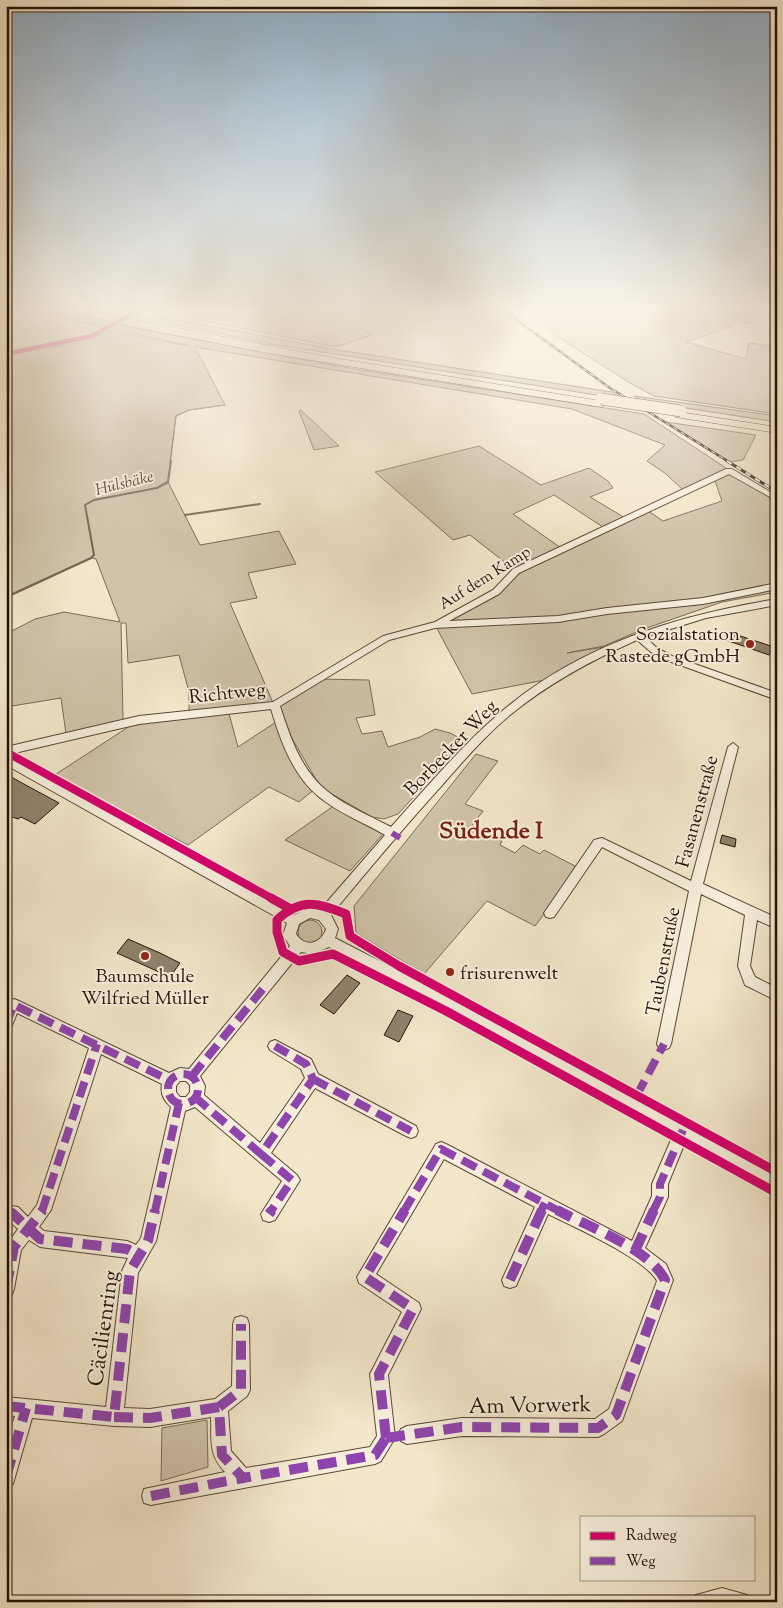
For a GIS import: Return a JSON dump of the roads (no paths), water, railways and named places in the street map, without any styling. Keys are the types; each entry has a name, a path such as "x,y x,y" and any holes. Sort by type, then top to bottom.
{"highway":[{"path":"488,385 777,425"},
{"path":"498,385 601,402"},
{"path":"680,413 777,430"}],"street":[{"path":"777,408 777,414"},
{"name":"Auf dem Kamp","path":"435,625 496,592 516,571 729,470 777,498"},
{"name":"Auf dem Kamp","path":"435,625 558,619 607,611 702,602 777,586"},
{"name":"Borbecker Weg","path":"323,916 392,833 464,754 507,713 574,667 638,636 717,613 777,602"},
{"name":"Richtweg","path":"6,751 139,720 275,705 386,638 435,625"},
{"path":"638,636 654,650 669,658 777,697"},
{"path":"275,705 282,730 293,754 316,788 331,800 392,833"},
{"name":"Fasanenstraße","path":"733,747 696,888 777,924"},
{"path":"6,760 294,921"},
{"path":"550,913 579,868 598,843 602,842 696,888"},
{"name":"Taubenstraße","path":"664,1044 696,888"},
{"path":"752,912 744,966 750,981 777,995"},
{"path":"309,913 323,916 328,919 332,929 328,940 316,948 309,949 298,946 292,940 289,935 289,929 294,921 309,913"},
{"path":"328,940 487,1023 777,1182"},
{"path":"192,1076 298,946"},
{"path":"6,1024 14,1005 171,1081"},
{"path":"6,1289 14,1247 27,1227 43,1210 97,1044"},
{"path":"275,1046 306,1064 313,1079 411,1132"},
{"path":"181,1075 192,1076 199,1085 195,1097 188,1102 179,1103 168,1095 171,1081 181,1075"},
{"path":"261,1154 313,1079"},
{"path":"195,1097 292,1180 269,1214"},
{"name":"Cäcilienring","path":"114,1417 130,1271 148,1240 179,1103"},
{"path":"635,1251 660,1197 660,1184 682,1130"},
{"name":"Am Vorwerk","path":"242,1478 375,1455 386,1438 380,1374 413,1309 366,1277 441,1149 635,1251 660,1270 665,1280 616,1415 598,1428 462,1427 407,1435"},
{"path":"510,1280 544,1203"},
{"path":"6,1213 12,1214 40,1239 127,1249 139,1255"},
{"path":"6,1406 114,1417 150,1418 219,1407 241,1390 241,1324"},
{"path":"152,1496 242,1478 222,1455 219,1407"},
{"path":"6,1477 26,1408"},
{"path":"703,1602 722,1598 740,1602"}],"waterway":[{"name":"Hülsbäke","path":"170,462 176,416 189,410 225,405"},
{"name":"Hülsbäke","path":"6,597 91,558 94,555 85,505 94,500 157,488 168,482 171,461"},
{"path":"185,515 260,504"}],"railway":[{"path":"606,385 729,462"},
{"path":"727,461 777,492"}],"place":[{"name":"Sozialstation Rastede gGmbH","path":"750,644"},
{"name":"Baumschule Wilfried Müller","path":"145,956"},
{"name":"frisurenwelt","path":"450,972"}],"district":[{"name":"Südende I","path":"491,830"}]}
